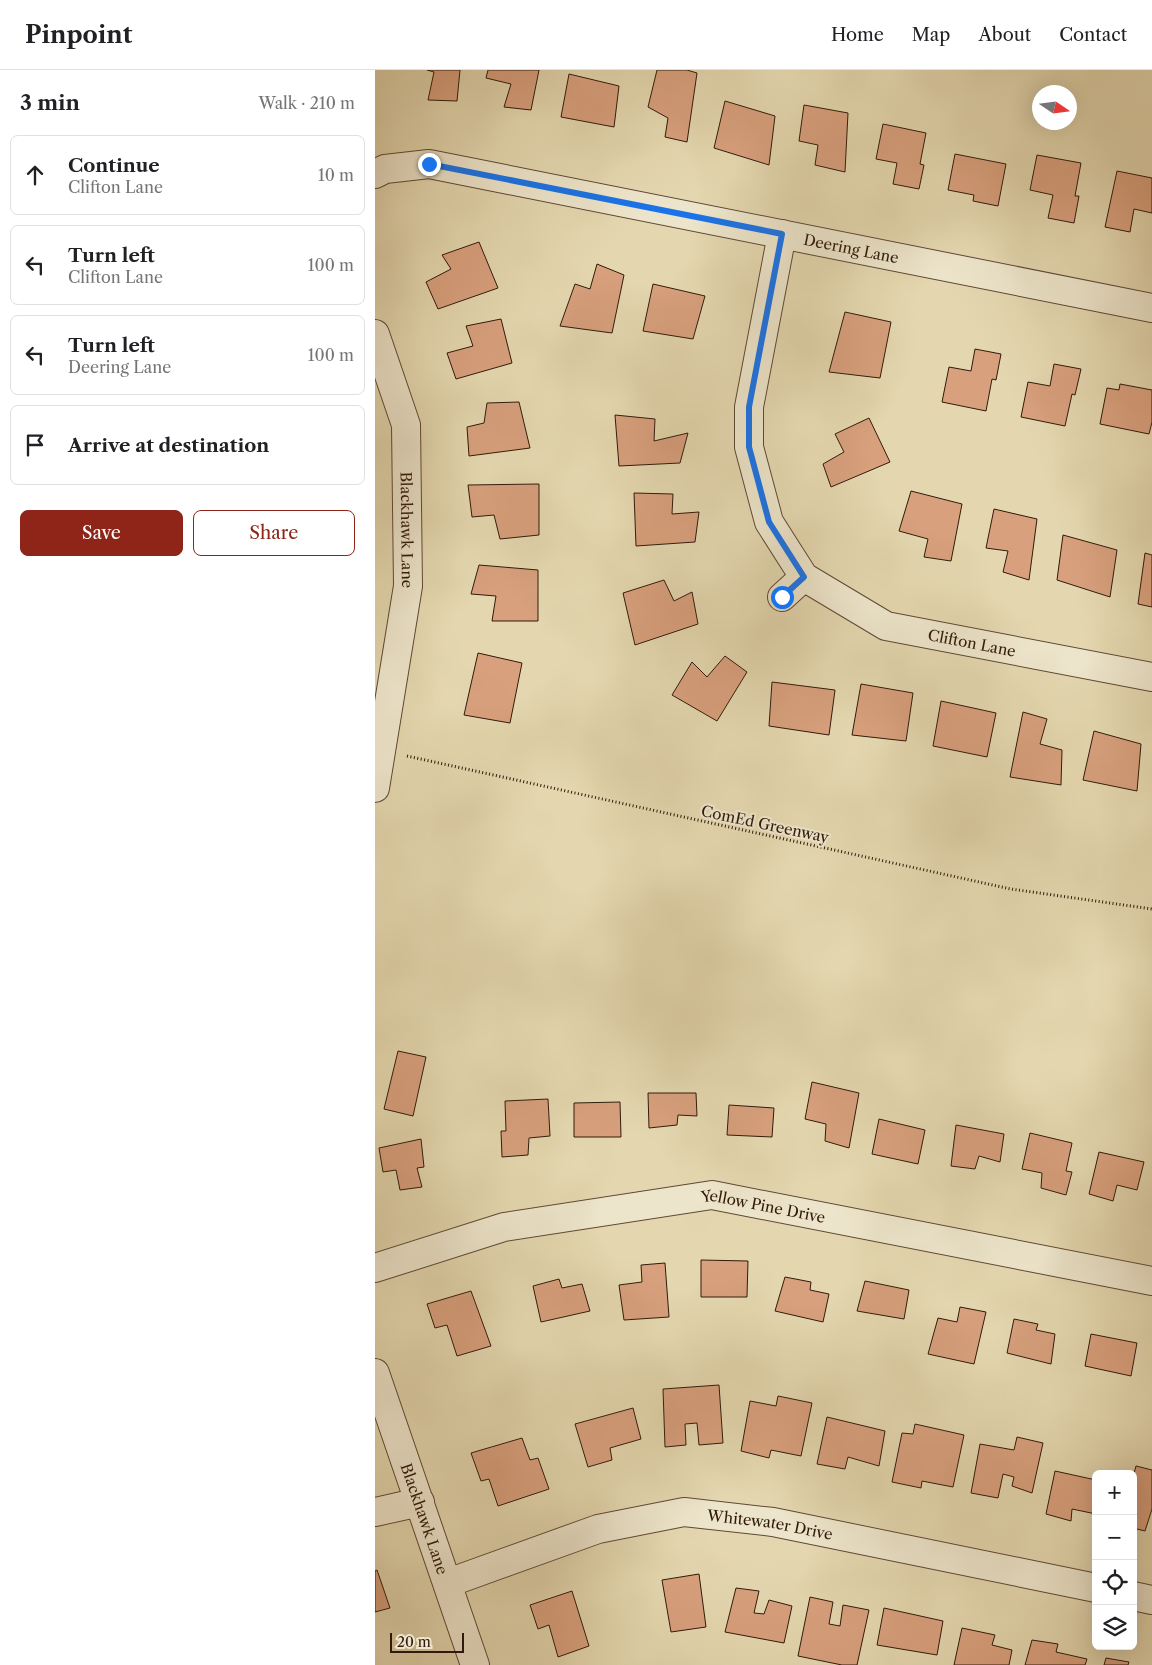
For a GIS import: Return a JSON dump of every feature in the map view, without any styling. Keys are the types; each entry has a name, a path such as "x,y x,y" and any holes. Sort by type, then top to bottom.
{"street":[{"name":"Deering Lane","path":"375,174 385,169 429,164 1152,308"},
{"name":"Clifton Lane","path":"782,234 749,407 749,447 769,522 804,577 885,626 1152,678"},
{"name":"Blackhawk Lane","path":"375,334 406,426 408,586 383,749 375,788"},
{"path":"782,597 804,577"},
{"name":"Yellow Pine Drive","path":"375,1268 504,1227 712,1195 1152,1281"},
{"name":"Blackhawk Lane","path":"375,1373 475,1665"},
{"path":"375,1512 420,1502"},
{"name":"Whitewater Drive","path":"448,1583 598,1528 684,1512 773,1522 1092,1587"},
{"path":"1137,1597 1152,1600"}],"path":[{"name":"ComEd Greenway","path":"383,749 425,761 1011,889 1152,909"}],"building":[{"path":"427,70 460,70 457,101 428,100 434,72"},
{"path":"488,70 539,70 531,110 504,107 511,84 486,78"},
{"path":"657,70 687,70 697,73 687,142 665,137 668,118 648,107"},
{"path":"569,74 619,86 614,127 561,117"},
{"path":"725,101 775,116 769,165 714,148"},
{"path":"804,105 848,113 845,172 815,165 818,145 799,141"},
{"path":"883,124 926,133 920,164 924,165 919,189 893,184 897,163 876,159"},
{"path":"955,154 1006,164 998,206 973,201 974,195 948,190"},
{"path":"1037,155 1081,163 1075,196 1079,196 1074,223 1048,218 1053,195 1030,190"},
{"path":"1117,171 1152,178 1152,213 1134,209 1130,232 1105,227"},
{"path":"479,242 498,288 438,309 426,282 451,269 442,255"},
{"path":"597,264 624,275 612,333 560,326 575,284 590,289"},
{"path":"653,284 705,296 693,339 643,331"},
{"path":"845,312 891,322 880,378 829,372"},
{"path":"501,319 512,363 456,379 447,353 473,346 466,326"},
{"path":"975,349 1001,354 996,380 992,379 986,411 942,402 949,367 971,371"},
{"path":"1054,364 1081,369 1075,395 1072,394 1065,426 1021,417 1028,382 1050,386"},
{"path":"1120,384 1152,390 1152,422 1149,434 1100,424 1107,388 1119,390"},
{"path":"519,402 530,448 469,456 467,427 484,423 487,403"},
{"path":"615,415 655,419 654,441 688,433 680,463 619,466"},
{"path":"869,418 890,462 831,487 823,464 844,452 835,434"},
{"path":"539,484 539,535 500,539 494,515 472,517 468,485"},
{"path":"911,491 962,504 951,561 924,557 928,539 899,531"},
{"path":"634,493 673,494 672,514 699,512 695,542 636,546"},
{"path":"994,509 1037,519 1029,580 1003,572 1008,551 986,548"},
{"path":"1063,535 1117,550 1110,597 1057,580"},
{"path":"1145,553 1152,555 1152,607 1138,604"},
{"path":"479,565 538,570 538,621 492,621 496,596 471,594"},
{"path":"664,580 674,601 692,592 698,624 635,645 623,593"},
{"path":"478,653 522,663 510,723 464,715"},
{"path":"725,656 747,672 717,721 672,695 692,662 707,677"},
{"path":"772,682 835,690 829,735 769,726"},
{"path":"861,684 913,693 906,741 852,735"},
{"path":"941,701 996,713 987,757 933,746"},
{"path":"1023,712 1047,719 1040,744 1062,750 1061,785 1010,777"},
{"path":"1094,731 1141,744 1137,791 1083,780"},
{"path":"398,1051 426,1057 413,1116 384,1109"},
{"path":"812,1082 859,1093 849,1148 825,1141 826,1124 805,1119"},
{"path":"648,1093 696,1093 697,1116 678,1115 677,1125 649,1128"},
{"path":"548,1099 550,1136 529,1138 528,1155 502,1157 501,1131 506,1131 505,1101"},
{"path":"620,1102 621,1137 574,1137 574,1103"},
{"path":"729,1105 774,1108 772,1137 727,1135"},
{"path":"879,1119 925,1130 918,1164 872,1154"},
{"path":"956,1125 1004,1134 1000,1162 979,1156 975,1169 951,1166"},
{"path":"1030,1133 1072,1143 1066,1171 1072,1172 1066,1195 1041,1188 1042,1173 1022,1169"},
{"path":"421,1139 424,1167 417,1168 422,1187 400,1190 396,1170 383,1172 379,1148"},
{"path":"1099,1152 1144,1162 1137,1190 1117,1185 1113,1201 1089,1194"},
{"path":"701,1260 748,1261 747,1297 701,1297"},
{"path":"665,1263 669,1317 624,1320 619,1285 642,1282 641,1265"},
{"path":"785,1277 811,1282 810,1290 829,1294 823,1322 775,1311"},
{"path":"559,1279 562,1288 582,1284 590,1311 541,1322 533,1286"},
{"path":"865,1281 909,1290 904,1319 857,1311"},
{"path":"471,1291 491,1346 457,1356 447,1325 435,1328 427,1304"},
{"path":"960,1307 986,1312 974,1364 928,1354 938,1318 957,1322"},
{"path":"1014,1319 1038,1324 1036,1330 1055,1334 1051,1364 1007,1353"},
{"path":"1091,1334 1137,1343 1131,1376 1085,1366"},
{"path":"719,1385 723,1443 699,1445 697,1423 685,1424 686,1445 665,1447 663,1389"},
{"path":"778,1396 812,1403 801,1456 771,1450 769,1458 741,1451 750,1401 776,1406"},
{"path":"633,1408 641,1439 610,1448 612,1460 588,1467 575,1424"},
{"path":"827,1417 885,1431 879,1466 848,1457 845,1469 817,1464"},
{"path":"915,1424 964,1435 953,1487 922,1481 921,1488 892,1482 902,1433 913,1434"},
{"path":"1017,1437 1043,1443 1032,1493 1012,1486 1014,1477 1003,1474 998,1498 971,1493 980,1444 1014,1450"},
{"path":"522,1438 530,1460 538,1458 549,1489 498,1506 489,1479 481,1481 471,1453"},
{"path":"1136,1466 1152,1470 1152,1509 1145,1531 1137,1529 1137,1470 1135,1470"},
{"path":"1055,1471 1092,1479 1092,1513 1072,1509 1071,1521 1046,1514"},
{"path":"377,1570 390,1608 375,1612 375,1571"},
{"path":"699,1574 706,1627 671,1632 662,1580"},
{"path":"736,1588 759,1591 754,1613 764,1614 769,1600 792,1606 784,1643 725,1632"},
{"path":"572,1591 589,1646 558,1657 549,1625 538,1629 530,1605"},
{"path":"810,1597 833,1602 829,1624 840,1626 843,1605 869,1610 857,1665 842,1665 798,1656"},
{"path":"884,1608 943,1621 937,1655 877,1645"},
{"path":"962,1628 995,1635 992,1645 1012,1650 1009,1665 954,1665"},
{"path":"1032,1640 1058,1644 1056,1652 1087,1659 1085,1665 1025,1665"},
{"path":"1106,1658 1129,1662 1128,1665 1104,1665"}],"route":[{"path":"429,164 782,234 749,407 749,447 769,522 804,577 782,597"}]}
